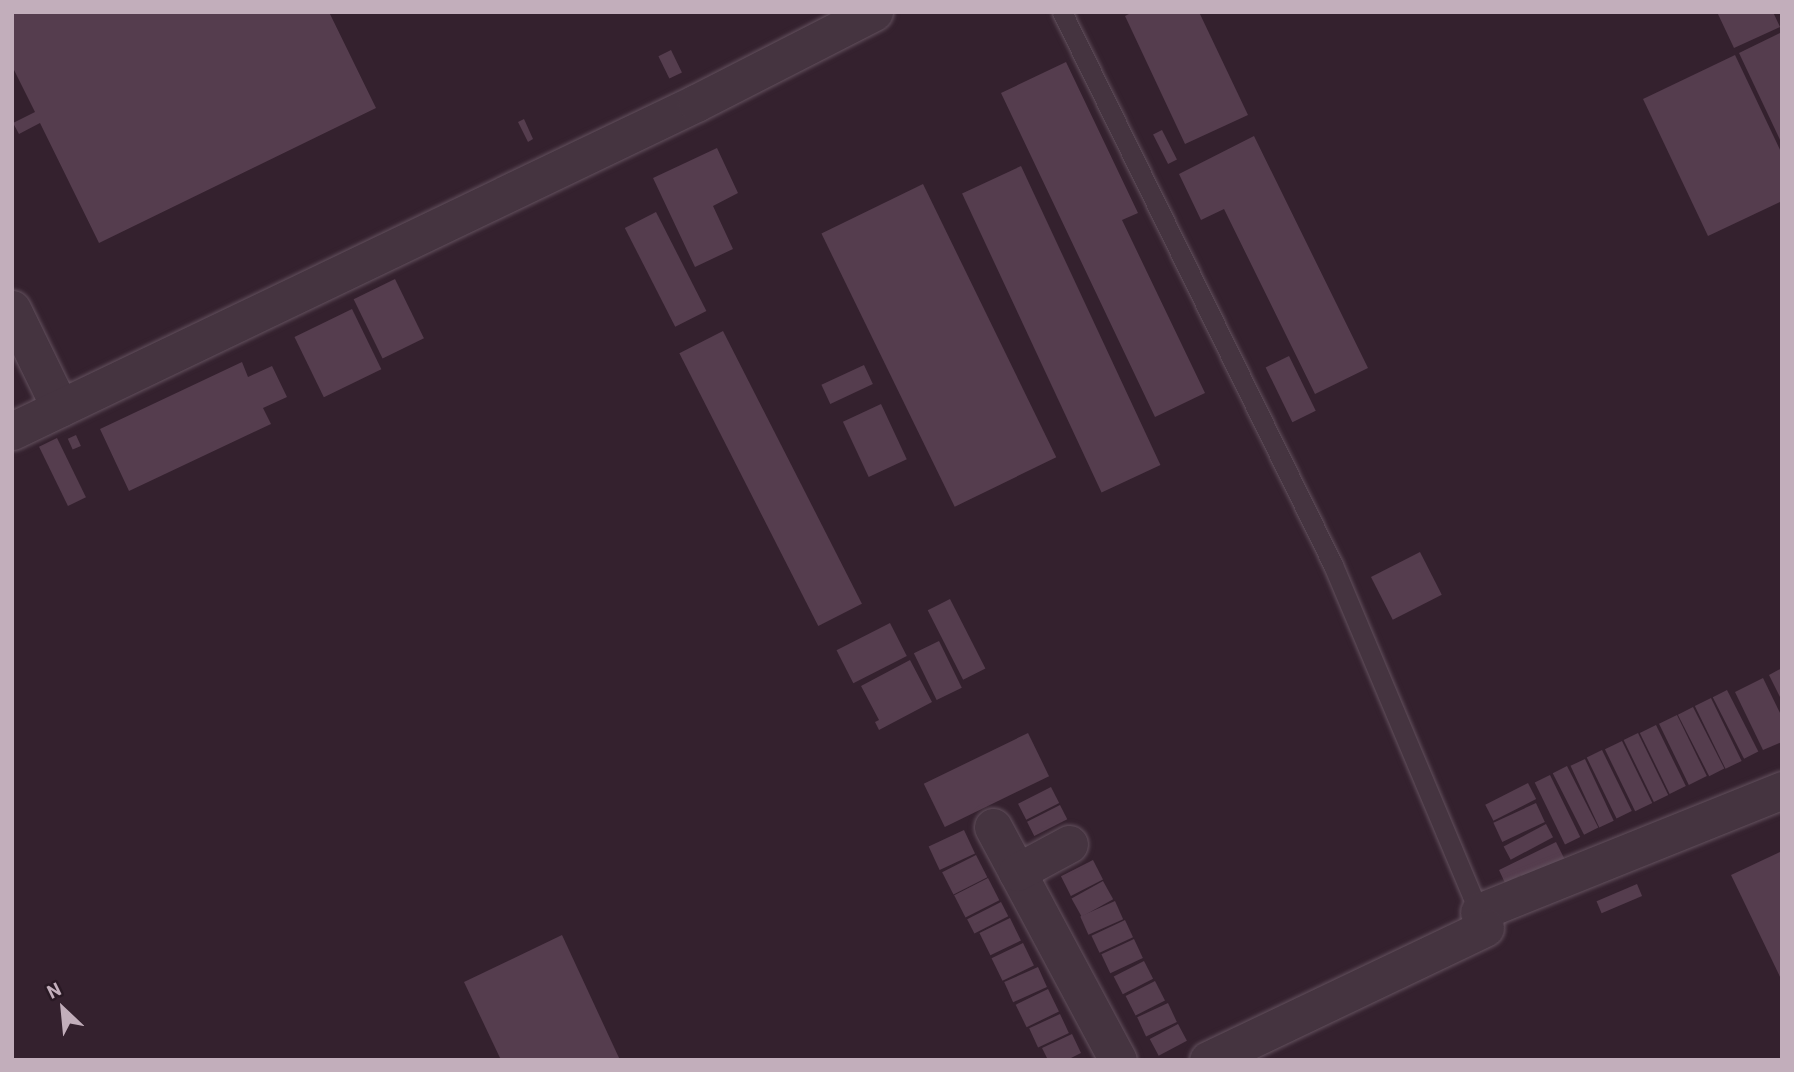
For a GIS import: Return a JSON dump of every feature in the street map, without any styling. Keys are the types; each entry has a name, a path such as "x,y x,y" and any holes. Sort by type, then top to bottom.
{"street":[{"path":"12,431 683,109 874,12"},
{"path":"12,309 60,408"},
{"path":"1208,1060 1482,920 1782,790"},
{"path":"993,827 1118,1060"},
{"path":"1017,872 1069,844"}],"lane":[{"path":"1062,12 1333,565 1482,920"}],"building":[{"path":"12,12 329,12 376,108 99,243 40,123 19,134 13,123 35,112 12,66"},
{"path":"1133,12 1199,12 1248,115 1185,144 1125,16"},
{"path":"1717,12 1773,12 1780,27 1734,48"},
{"path":"1782,32 1782,144 1739,53"},
{"path":"671,50 682,72 669,79 658,56"},
{"path":"1735,55 1782,154 1782,201 1708,236 1643,99"},
{"path":"1066,62 1138,213 1122,220 1205,393 1155,417 1001,93"},
{"path":"524,119 533,139 528,142 518,122"},
{"path":"1162,130 1177,159 1168,164 1153,135"},
{"path":"1254,136 1368,368 1315,394 1224,209 1201,220 1179,174"},
{"path":"717,148 738,193 713,206 733,249 695,267 653,178"},
{"path":"1021,166 1160,465 1102,493 962,193"},
{"path":"923,184 1056,457 955,507 821,234"},
{"path":"656,212 706,311 675,327 625,228"},
{"path":"395,279 424,338 383,358 354,299"},
{"path":"352,309 381,369 324,397 294,337"},
{"path":"723,331 862,604 818,626 679,353"},
{"path":"1289,356 1316,411 1292,422 1266,367"},
{"path":"242,362 248,377 272,366 287,397 263,408 271,424 129,491 100,429"},
{"path":"864,365 873,384 830,404 821,385"},
{"path":"881,404 907,459 869,477 843,422"},
{"path":"76,435 81,446 73,450 68,439"},
{"path":"57,438 86,497 68,506 39,447"},
{"path":"1420,552 1442,595 1393,620 1371,577"},
{"path":"950,599 985,668 963,680 928,610"},
{"path":"890,623 907,656 853,683 837,650"},
{"path":"939,641 962,688 937,700 914,653"},
{"path":"910,660 932,702 879,730 875,722 879,720 861,686"},
{"path":"1782,668 1782,701 1769,675"},
{"path":"1763,678 1782,717 1782,742 1763,750 1735,692"},
{"path":"1727,690 1758,751 1744,759 1713,697"},
{"path":"1711,698 1742,761 1726,769 1695,706"},
{"path":"1693,707 1724,768 1709,776 1678,715"},
{"path":"1677,715 1707,776 1689,785 1659,724"},
{"path":"1656,725 1686,786 1670,794 1640,733"},
{"path":"1028,733 1049,776 945,827 924,784"},
{"path":"1638,733 1668,795 1654,802 1624,740"},
{"path":"1622,741 1652,803 1635,811 1605,749"},
{"path":"1602,750 1632,811 1617,819 1587,757"},
{"path":"1585,759 1614,821 1599,827 1570,766"},
{"path":"1567,766 1598,827 1584,835 1553,773"},
{"path":"1550,775 1580,837 1565,844 1535,782"},
{"path":"1528,783 1536,799 1493,821 1485,805"},
{"path":"1051,787 1059,803 1026,820 1018,804"},
{"path":"1536,803 1545,822 1502,842 1493,823"},
{"path":"1060,805 1067,819 1034,836 1027,822"},
{"path":"1546,824 1553,837 1511,860 1504,847"},
{"path":"964,830 975,854 940,870 929,846"},
{"path":"1556,842 1568,866 1523,879 1521,875 1505,883 1499,870"},
{"path":"1782,851 1782,981 1731,875"},
{"path":"976,855 987,877 953,895 942,872"},
{"path":"1093,860 1103,880 1071,896 1061,876"},
{"path":"988,878 999,900 965,918 954,895"},
{"path":"1103,881 1113,899 1082,917 1072,898"},
{"path":"1637,884 1642,896 1602,913 1596,901"},
{"path":"1115,901 1123,919 1088,935 1080,916"},
{"path":"1001,902 1008,916 974,934 967,919"},
{"path":"1010,918 1021,940 990,955 979,933"},
{"path":"1125,920 1133,937 1099,953 1091,936"},
{"path":"562,935 620,1060 501,1060 464,982"},
{"path":"1134,939 1143,958 1110,973 1101,954"},
{"path":"1023,943 1034,965 1003,981 992,958"},
{"path":"1144,961 1153,979 1123,994 1114,976"},
{"path":"1038,967 1047,987 1013,1002 1004,982"},
{"path":"1155,981 1165,1001 1136,1016 1126,996"},
{"path":"1048,989 1059,1011 1027,1027 1016,1005"},
{"path":"1168,1003 1177,1022 1146,1036 1137,1017"},
{"path":"1060,1014 1069,1033 1038,1047 1029,1028"},
{"path":"1178,1024 1187,1041 1159,1056 1150,1039"},
{"path":"1072,1034 1081,1053 1067,1060 1048,1060 1042,1048"}]}
